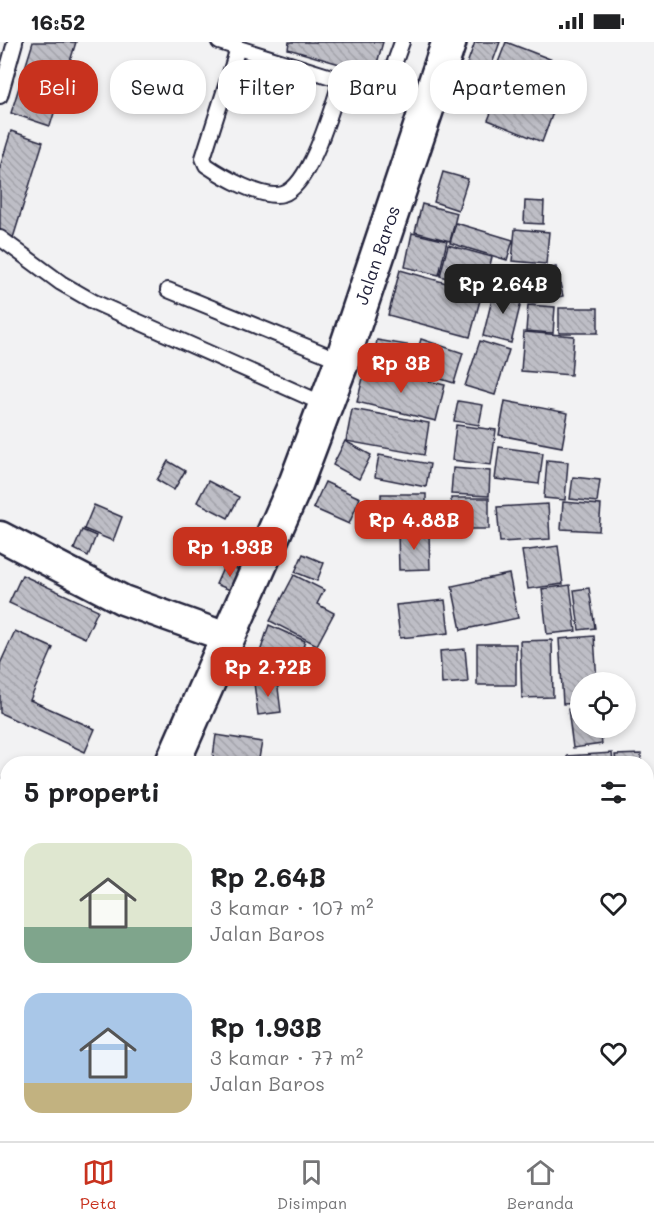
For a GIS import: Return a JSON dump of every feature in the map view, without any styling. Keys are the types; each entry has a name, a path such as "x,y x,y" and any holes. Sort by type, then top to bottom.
{"main road":[{"name":"Jalan Baros","path":"175,756 190,718 230,638 296,483 326,405 425,112 444,43"}],"street":[{"path":"0,536 123,600 230,638"}],"lane":[{"path":"0,96 15,42"},
{"path":"219,42 328,76"},
{"path":"396,60 402,42"},
{"path":"238,48 204,158 206,165 242,185 274,195 284,193 293,188 322,139 330,114"},
{"path":"418,109 425,112"},
{"path":"0,238 54,279 94,302 326,405"},
{"path":"168,290 342,361"}],"building":[{"path":"33,42 76,42 70,60 27,60"},
{"path":"289,42 383,42 378,60 328,61 288,49"},
{"path":"475,42 500,42 493,60 468,60"},
{"path":"506,42 552,60 499,60"},
{"path":"18,90 18,114 54,114 50,126 11,113"},
{"path":"491,114 552,114 542,142 488,120"},
{"path":"11,131 43,142 13,238 0,233 0,167"},
{"path":"443,172 468,179 458,210 434,202"},
{"path":"525,201 544,202 543,224 524,223"},
{"path":"422,204 457,213 450,241 415,232"},
{"path":"456,223 513,240 507,260 450,243"},
{"path":"515,229 549,232 546,264 512,261"},
{"path":"412,233 447,241 439,275 405,267"},
{"path":"448,245 492,257 484,289 440,276"},
{"path":"556,267 563,296 532,303 525,274"},
{"path":"400,270 482,293 470,337 388,315"},
{"path":"495,287 523,294 511,343 483,336"},
{"path":"528,305 555,307 553,333 526,331"},
{"path":"559,308 598,308 598,333 559,333"},
{"path":"524,332 574,336 571,375 521,371"},
{"path":"421,339 463,353 454,383 412,370"},
{"path":"377,340 413,346 410,368 373,362"},
{"path":"480,341 509,350 495,395 465,386"},
{"path":"366,366 445,385 436,421 357,402"},
{"path":"458,401 483,405 479,425 454,421"},
{"path":"505,401 568,413 562,447 499,435"},
{"path":"352,409 429,423 424,455 346,441"},
{"path":"456,425 496,430 491,465 452,460"},
{"path":"345,441 371,455 359,479 333,465"},
{"path":"499,447 543,453 539,484 495,479"},
{"path":"379,455 430,464 426,487 375,477"},
{"path":"547,460 568,462 565,500 544,498"},
{"path":"168,461 185,471 174,490 157,480"},
{"path":"453,468 490,471 489,496 451,494"},
{"path":"573,477 600,480 597,502 570,499"},
{"path":"208,481 239,497 228,518 197,502"},
{"path":"325,482 360,498 349,524 313,508"},
{"path":"381,494 426,494 426,520 381,519"},
{"path":"451,498 489,498 489,529 451,529"},
{"path":"563,502 601,505 599,531 561,529"},
{"path":"548,504 550,539 500,542 497,507"},
{"path":"94,505 122,517 113,541 84,529"},
{"path":"185,529 222,544 214,563 178,547"},
{"path":"82,530 96,536 88,556 74,549"},
{"path":"398,532 429,532 430,569 399,570"},
{"path":"558,546 563,584 528,589 522,551"},
{"path":"303,554 324,563 317,581 295,572"},
{"path":"225,564 244,572 235,592 216,584"},
{"path":"509,574 518,618 461,630 452,586"},
{"path":"22,575 98,610 85,638 9,603"},
{"path":"294,575 324,590 317,604 334,613 317,645 270,621"},
{"path":"570,585 576,631 547,634 542,589"},
{"path":"589,588 595,628 579,630 574,590"},
{"path":"445,600 449,633 400,638 396,605"},
{"path":"269,625 305,641 294,674 257,661"},
{"path":"15,631 53,648 30,700 95,729 85,752 0,713 0,664"},
{"path":"594,636 596,672 570,672 570,704 563,704 559,639"},
{"path":"552,640 553,697 522,698 520,641"},
{"path":"477,644 516,644 516,685 477,685"},
{"path":"465,649 468,682 442,684 440,651"},
{"path":"277,680 281,712 258,715 254,683"},
{"path":"216,735 262,742 259,756 213,756"},
{"path":"572,738 601,738 602,744 573,748"},
{"path":"612,753 612,756 567,756"},
{"path":"641,754 641,756 615,756"}]}
